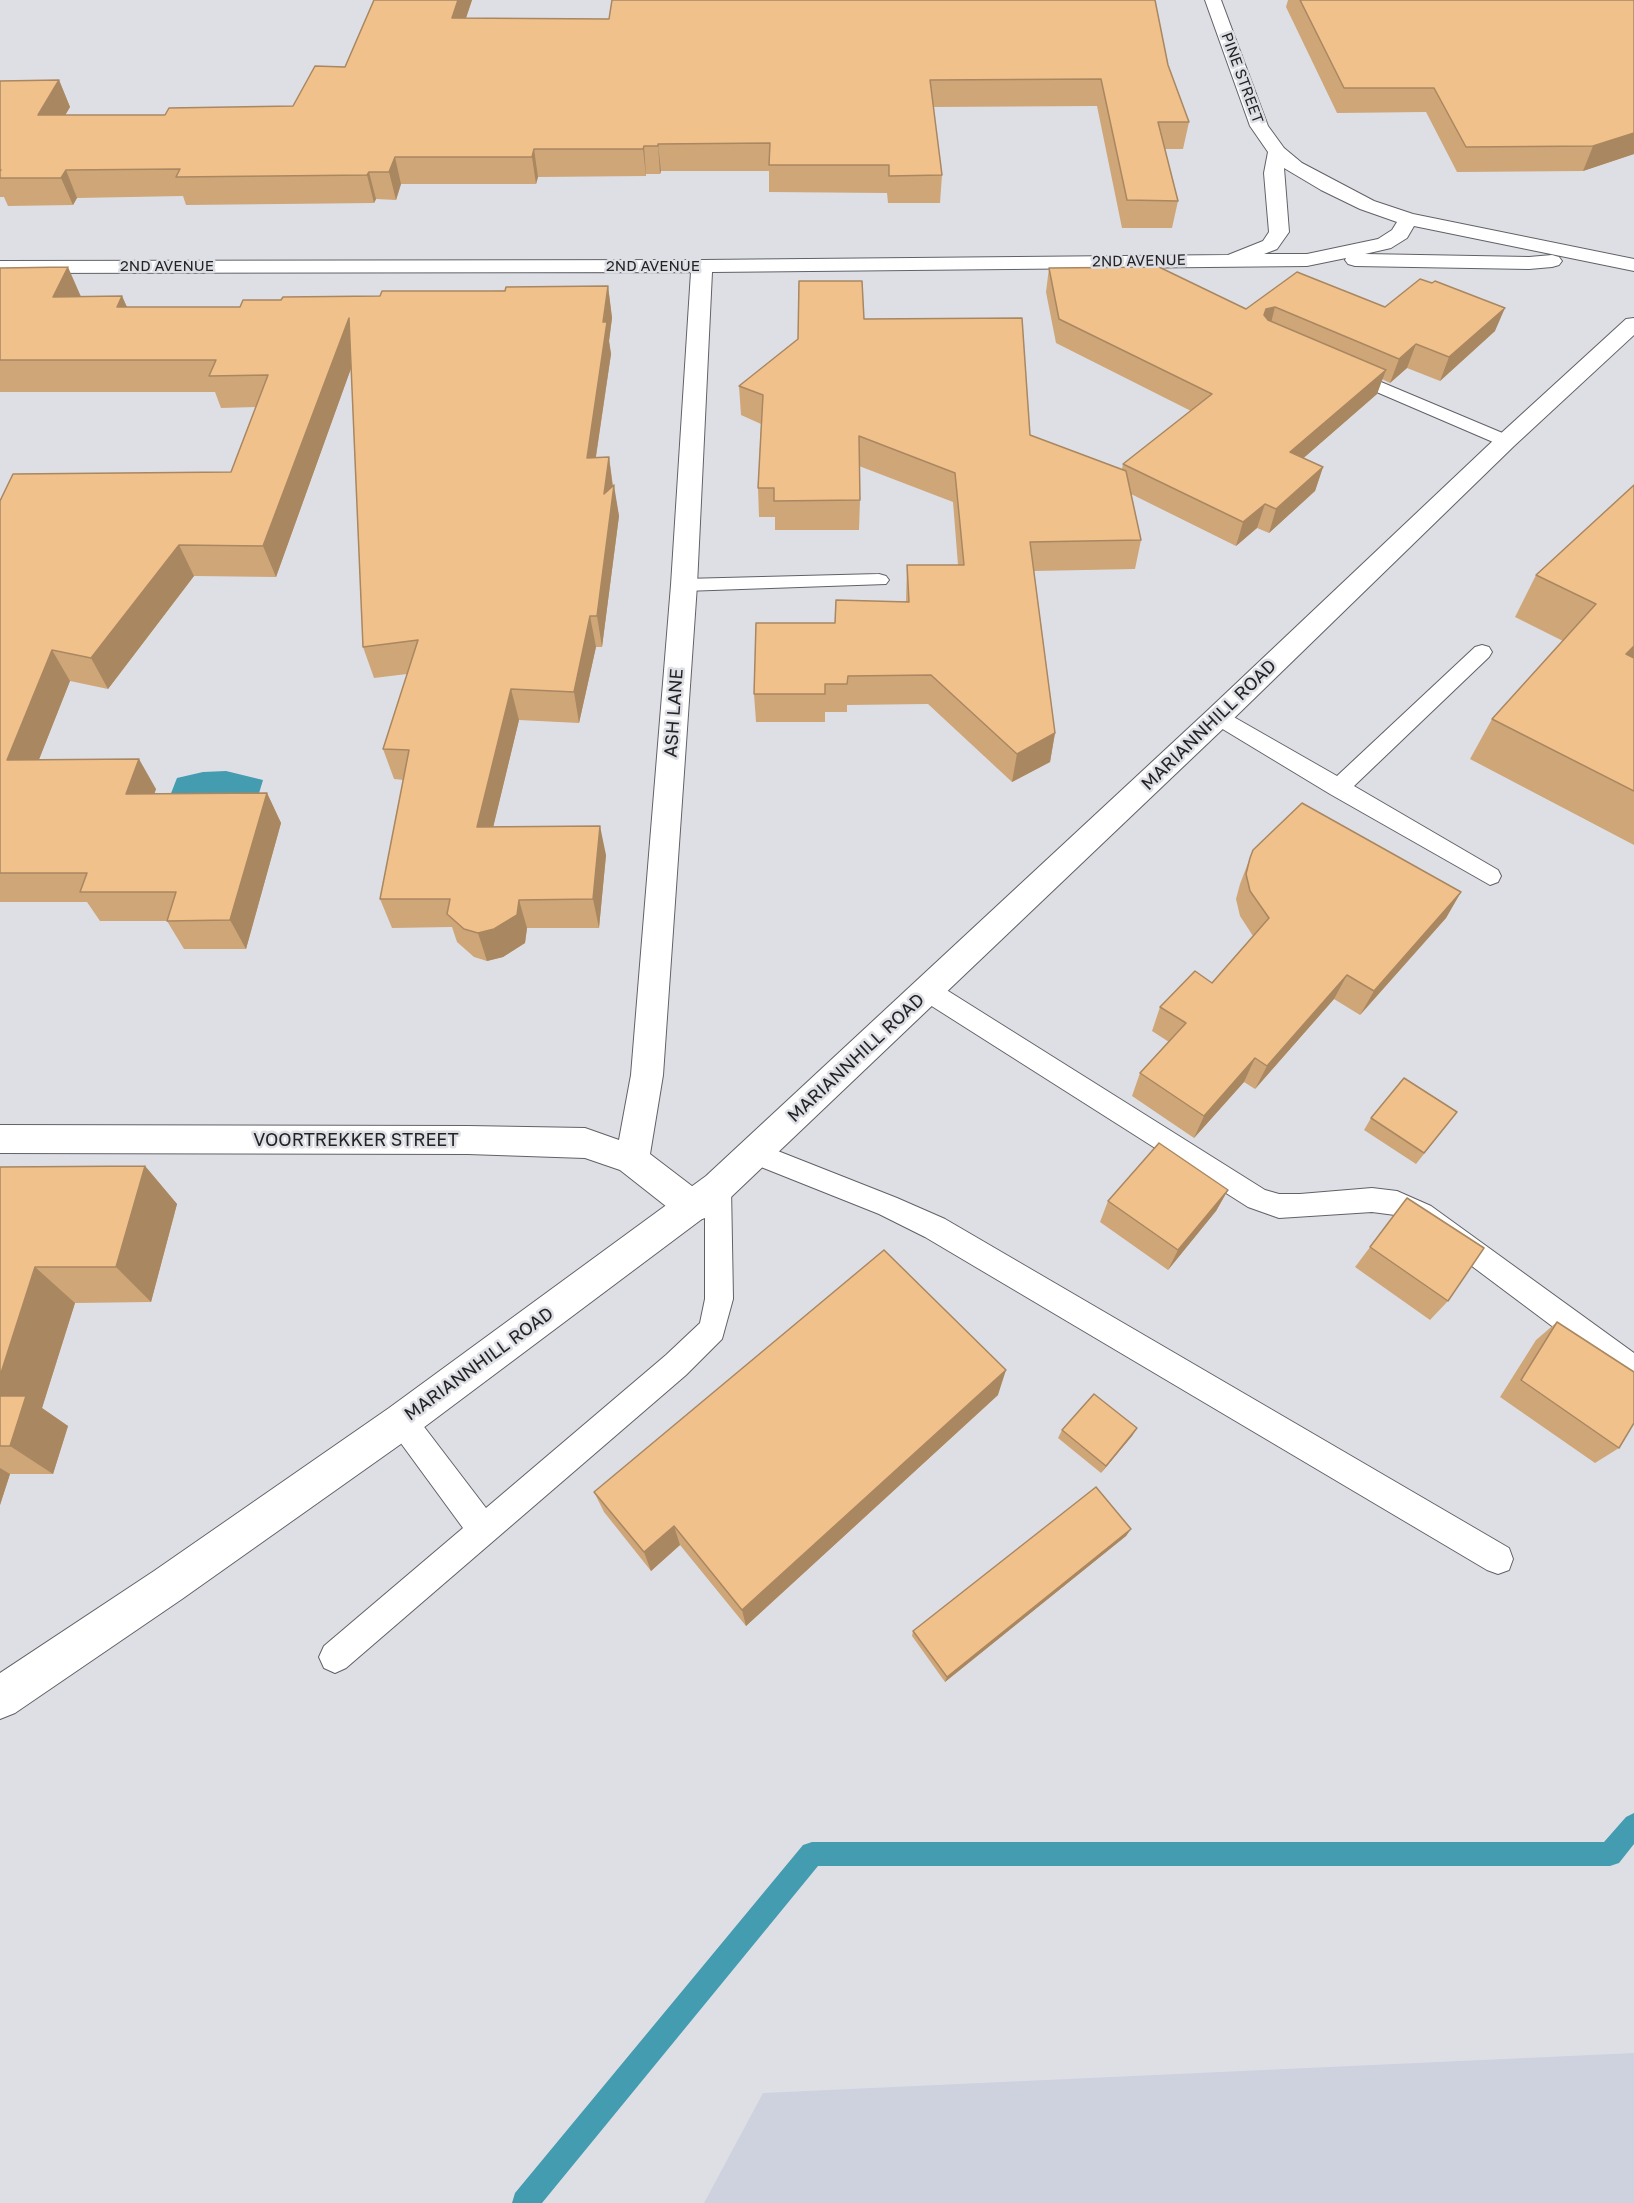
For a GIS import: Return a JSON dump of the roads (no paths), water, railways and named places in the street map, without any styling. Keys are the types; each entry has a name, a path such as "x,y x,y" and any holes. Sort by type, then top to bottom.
{"street":[{"name":"PINE STREET","path":"1213,0 1259,126 1277,152 1295,167 1328,186 1367,205 1408,219"},
{"path":"1229,261 1270,245 1279,232 1274,173 1277,152"},
{"name":"2ND AVENUE","path":"1306,260 1384,244 1400,234 1408,219 1634,265"},
{"name":"2ND AVENUE","path":"0,267 702,266 1306,260 1529,263 1593,256"},
{"name":"ASH LANE","path":"632,1160 647,1074 684,585 702,266"},
{"name":"MARIANNHILL ROAD","path":"0,1698 168,1586 402,1421 706,1197 1218,717 1506,441 1634,324"},
{"name":"VOORTREKKER STREET","path":"0,1139 585,1143 632,1160 706,1197"}],"lane":[{"path":"1333,366 1506,441"},
{"path":"684,585 879,580"},
{"path":"1338,789 1482,652"},
{"path":"1218,717 1490,876"},
{"path":"928,991 1257,1199 1279,1206 1372,1200 1397,1203 1422,1214 1634,1370"},
{"path":"754,1153 888,1206 935,1228 1498,1558"},
{"path":"335,1658 676,1365 712,1330 719,1299 706,1197"},
{"path":"402,1421 483,1530"}],"water":[{"path":"226,771 263,780 257,800 168,801 177,778 203,772"}],"waterway":[{"path":"525,2203 812,1854 1610,1854 1634,1825"}]}
